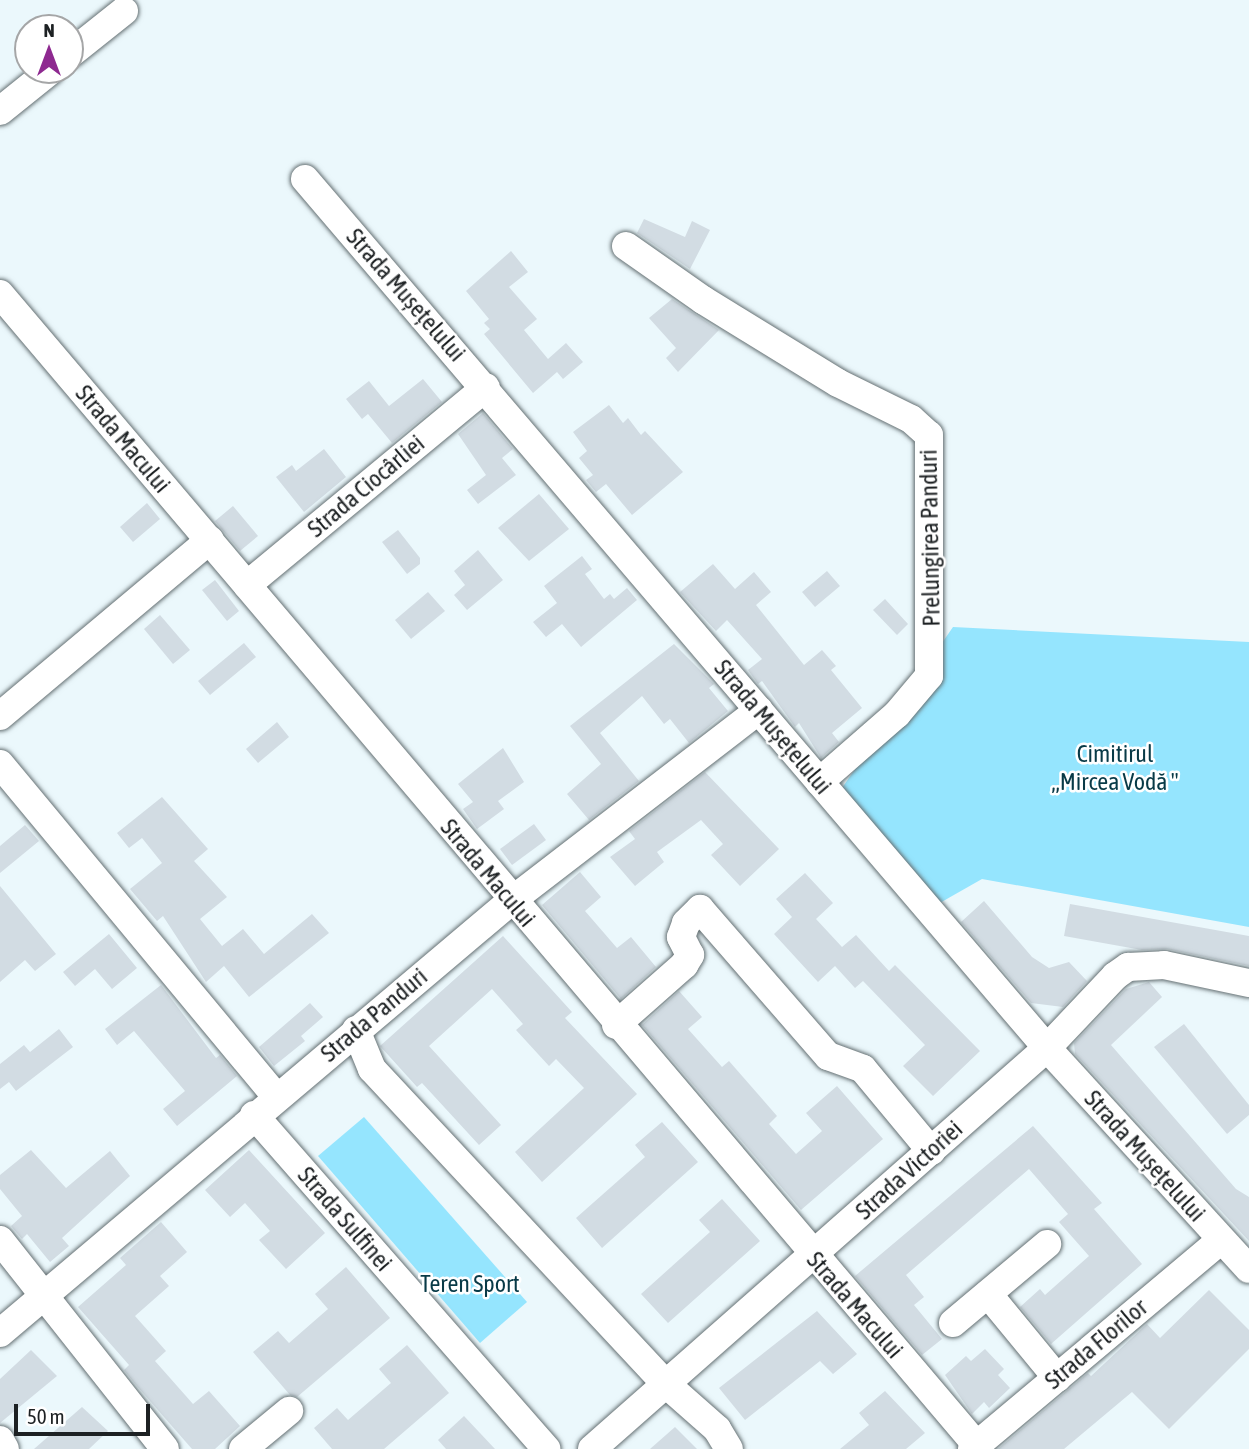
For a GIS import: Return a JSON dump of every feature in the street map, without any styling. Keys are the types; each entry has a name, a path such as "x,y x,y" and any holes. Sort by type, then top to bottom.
{"street":[{"path":"84,43 124,10"},
{"path":"0,111 34,84"},
{"name":"Strada Mușețelului","path":"305,179 486,387 1047,1048 1249,1269"},
{"name":"Prelungirea Panduri","path":"626,246 703,300 838,383 911,419 929,435 929,676 897,714 819,782"},
{"name":"Strada Macului","path":"0,294 976,1448"},
{"name":"Strada Ciocârliei","path":"247,585 486,387"},
{"path":"0,716 209,540"},
{"name":"Strada Panduri","path":"0,1333 254,1115 511,901 759,710"},
{"path":"0,764 276,1097"},
{"path":"616,1025 684,965 690,955 681,937 686,923 700,909 828,1056 863,1069 932,1150"},
{"name":"Strada Victoriei","path":"592,1449 1047,1048 1128,967 1164,965 1249,983"},
{"path":"356,1030 372,1069 666,1384 717,1429 729,1449"},
{"name":"Strada Sulfinei","path":"254,1115 546,1449"},
{"path":"0,1240 165,1449"},
{"name":"Strada Florilor","path":"976,1448 1221,1240"},
{"path":"953,1323 1047,1244"},
{"path":"988,1294 1057,1378"},
{"path":"243,1449 289,1410"},
{"path":"0,1440 5,1449"}],"green space":[{"name":"Cimitirul „Mircea Vodă \"","path":"953,627 1249,642 1249,927 982,879 938,904 842,788"},
{"name":"Teren Sport","path":"364,1117 527,1302 480,1343 318,1156"}],"building":[{"path":"644,219 685,237 692,221 710,230 690,269 637,233"},
{"path":"511,251 528,272 509,287 537,319 524,330 548,359 566,343 583,362 563,379 557,372 533,393 484,334 490,329 484,323 489,319 466,291"},
{"path":"672,299 719,330 678,372 666,358 676,348 649,318"},
{"path":"423,379 442,402 392,443 368,414 362,419 346,399 369,381 389,406"},
{"path":"609,405 623,423 628,418 641,435 645,431 683,472 632,515 606,484 596,492 586,480 593,475 579,458 587,451 573,432"},
{"path":"483,413 513,449 502,458 516,475 478,504 467,490 486,475 458,434"},
{"path":"324,449 346,477 304,512 276,477 292,465 296,471"},
{"path":"539,494 569,529 529,561 498,528"},
{"path":"147,503 160,519 133,542 120,527"},
{"path":"233,506 258,536 240,551 215,521"},
{"path":"398,530 420,558 420,564 407,574 382,542"},
{"path":"478,550 503,580 467,610 454,595 465,585 454,571"},
{"path":"582,556 592,569 585,574 604,599 610,594 614,599 627,588 637,600 581,647 562,624 546,637 533,622 557,603 544,586"},
{"path":"713,564 735,589 754,572 771,592 756,605 804,665 822,650 836,666 831,670 862,708 832,733 839,742 821,758 799,723 795,727 762,681 758,684 748,670 762,659 727,620 716,631 680,592"},
{"path":"827,571 840,586 815,607 802,592"},
{"path":"215,580 239,611 227,621 202,590"},
{"path":"428,592 445,611 411,639 395,620"},
{"path":"885,599 908,624 897,635 873,610"},
{"path":"160,615 190,650 173,664 144,629"},
{"path":"244,643 256,657 210,695 198,681"},
{"path":"674,644 714,684 709,688 728,711 689,743 670,719 664,724 642,696 600,733 639,781 589,820 567,794 601,764 570,726"},
{"path":"277,722 289,737 258,763 246,749"},
{"path":"503,748 524,782 498,801 504,809 477,829 463,809 473,802 458,784"},
{"path":"705,772 779,849 740,886 711,855 723,844 701,820 657,852 664,862 635,886 610,857 635,839 629,831"},
{"path":"162,797 208,849 194,861 227,897 200,919 222,946 243,929 264,954 312,914 329,933 249,997 224,966 206,982 163,916 157,921 130,889 162,863 142,838 129,848 117,833"},
{"path":"534,824 546,840 512,865 500,849"},
{"path":"25,825 39,841 0,873 0,846"},
{"path":"580,872 601,897 585,911 617,948 631,937 656,967 621,999 542,905"},
{"path":"805,873 833,903 816,919 842,947 856,935 889,971 895,965 980,1051 933,1096 903,1066 925,1045 863,981 855,988 835,966 818,982 774,934 792,917 776,899"},
{"path":"0,886 56,954 35,971 25,960 0,982"},
{"path":"984,901 1032,957 1049,968 1069,962 1087,981 1063,1007 1031,1003 961,922"},
{"path":"1070,904 1249,936 1249,966 1167,949 1142,950 1064,936"},
{"path":"109,934 137,968 112,989 95,969 75,986 63,972"},
{"path":"503,936 572,1012 565,1018 637,1094 542,1182 515,1152 584,1088 556,1059 549,1066 516,1030 523,1024 492,989 429,1046 501,1125 479,1145 422,1083 417,1087 380,1046"},
{"path":"1149,982 1162,997 1111,1045 1236,1189 1249,1197 1249,1241 1075,1054 1074,1043 1126,989"},
{"path":"161,985 216,1058 220,1055 237,1076 177,1126 163,1109 185,1091 134,1031 117,1045 105,1029"},
{"path":"679,991 702,1017 688,1029 722,1067 729,1061 777,1116 769,1124 796,1154 822,1131 806,1113 837,1086 883,1139 801,1210 642,1025"},
{"path":"310,1003 323,1017 301,1036 305,1041 274,1066 259,1047"},
{"path":"1184,1024 1249,1105 1249,1115 1227,1134 1154,1047"},
{"path":"59,1029 73,1047 16,1091 9,1082 0,1089 0,1064 24,1045 30,1052"},
{"path":"662,1122 698,1162 602,1248 576,1218 645,1157 635,1145"},
{"path":"1033,1126 1102,1203 1094,1209 1142,1264 1051,1344 1020,1307 1040,1289 1045,1295 1089,1256 1059,1222 1068,1214 1029,1169 906,1275 924,1297 914,1305 942,1339 922,1355 855,1276"},
{"path":"31,1150 66,1188 110,1151 130,1176 62,1238 69,1246 50,1262 27,1234 22,1239 11,1226 22,1216 0,1189 0,1175"},
{"path":"249,1150 325,1233 286,1269 259,1240 270,1231 245,1203 230,1217 205,1190"},
{"path":"722,1199 760,1241 668,1323 641,1294 710,1232 699,1220"},
{"path":"161,1222 187,1252 160,1276 169,1286 135,1316 166,1351 155,1361 193,1404 209,1391 240,1426 215,1449 192,1449 136,1385 124,1370 129,1365 78,1307 126,1265 120,1258"},
{"path":"346,1267 390,1318 297,1397 290,1395 253,1352 278,1331 289,1343 328,1309 315,1294"},
{"path":"1209,1290 1249,1330 1249,1349 1169,1429 1132,1392 1064,1449 998,1449 1088,1373 1091,1376 1147,1324 1160,1338"},
{"path":"817,1311 857,1354 833,1374 820,1361 745,1420 719,1388"},
{"path":"407,1345 449,1393 384,1449 332,1449 314,1428 337,1408 348,1420 391,1383 379,1369"},
{"path":"985,1349 1004,1369 998,1375 1010,1388 989,1408 984,1402 972,1414 945,1375 966,1356 971,1361"},
{"path":"31,1350 57,1376 0,1423 0,1379"},
{"path":"885,1391 925,1433 906,1449 840,1449 869,1425 859,1413"},
{"path":"82,1407 108,1431 89,1449 34,1449"},
{"path":"464,1416 495,1449 446,1449 438,1440"},
{"path":"675,1427 697,1449 650,1449"}]}
